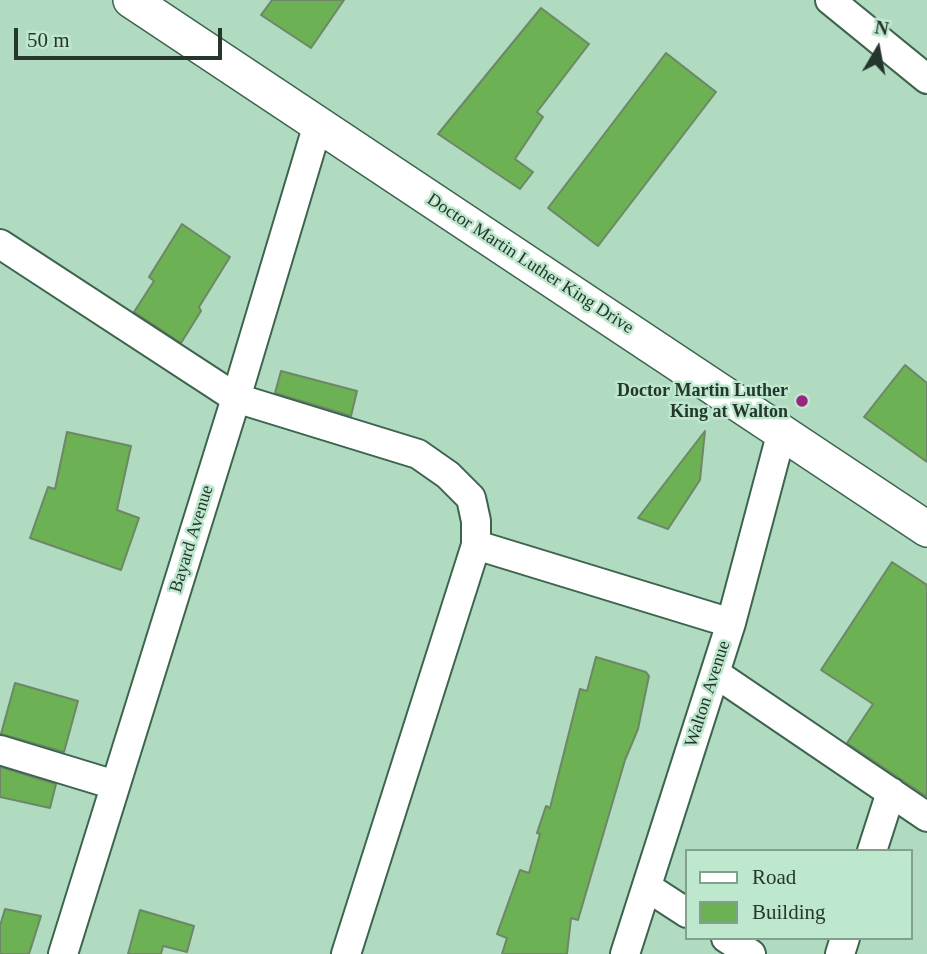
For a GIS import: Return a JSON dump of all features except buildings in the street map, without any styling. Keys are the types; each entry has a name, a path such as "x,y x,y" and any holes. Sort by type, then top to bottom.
{"main road":[{"name":"Doctor Martin Luther King Drive","path":"131,0 927,529"}],"street":[{"path":"830,0 927,79"},
{"name":"Bayard Avenue","path":"63,954 318,124"},
{"path":"2,253 236,398 418,454 448,475 471,498 476,521 476,545 346,954"},
{"name":"Walton Avenue","path":"625,954 731,623 782,431"},
{"path":"476,545 731,623"},
{"path":"715,673 927,817"},
{"path":"0,750 115,785"},
{"path":"874,849 891,792"},
{"path":"647,887 685,912"},
{"path":"729,940 751,954"}],"place":[{"name":"Doctor Martin Luther King at Walton","path":"802,401"}]}
